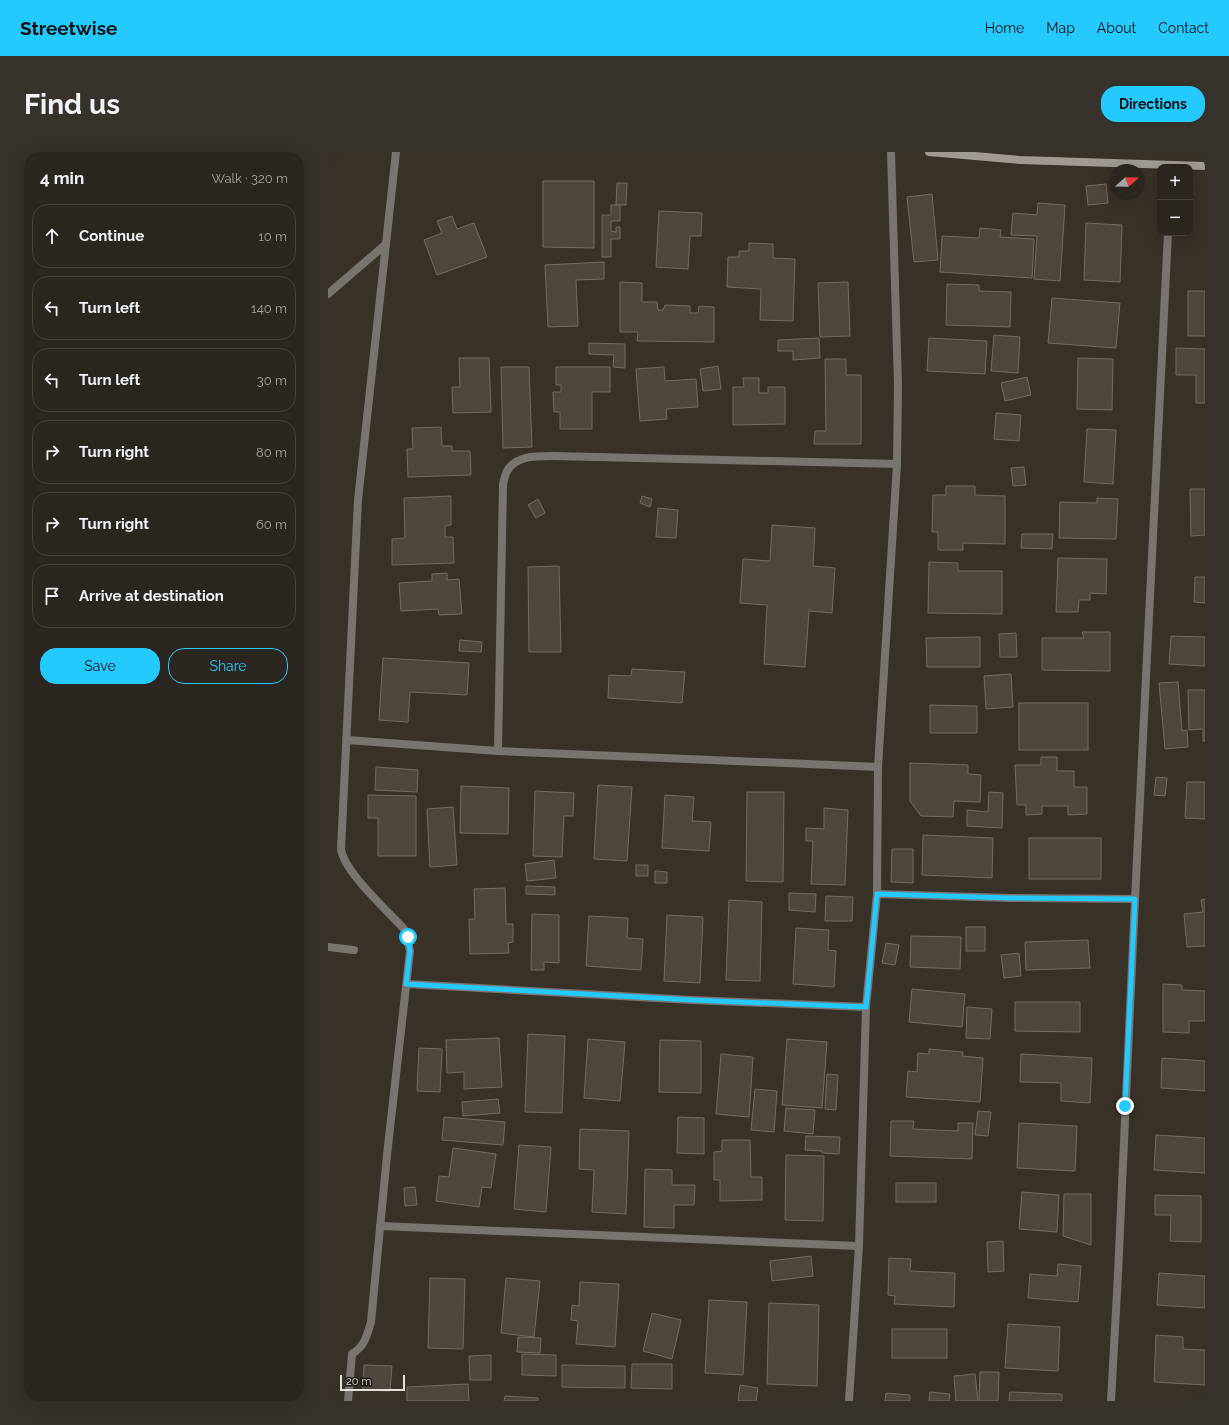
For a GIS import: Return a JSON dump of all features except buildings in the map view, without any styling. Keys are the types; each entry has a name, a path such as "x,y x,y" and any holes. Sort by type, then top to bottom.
{"street":[{"path":"348,1401 352,1354 364,1343 370,1322 410,951 408,937 404,929 352,872 342,856 341,841 358,500 396,152"},
{"path":"849,1401 859,1246 866,1007 877,894 878,767 897,464 898,384 891,152"},
{"path":"929,152 1020,160 1157,165"},
{"path":"1193,166 1205,166"},
{"path":"1111,1401 1168,236"},
{"path":"328,294 386,244"},
{"path":"498,751 502,484 507,471 519,460 535,456 554,456 897,464"},
{"path":"347,740 498,751 878,767"},
{"path":"877,894 1011,898 1135,899"},
{"path":"328,947 354,950"},
{"path":"406,984 692,1000 866,1007"},
{"path":"380,1226 859,1246"}],"route":[{"path":"408,937 410,951 406,984 692,1000 866,1007 877,894 1011,898 1135,899 1125,1106"}]}
